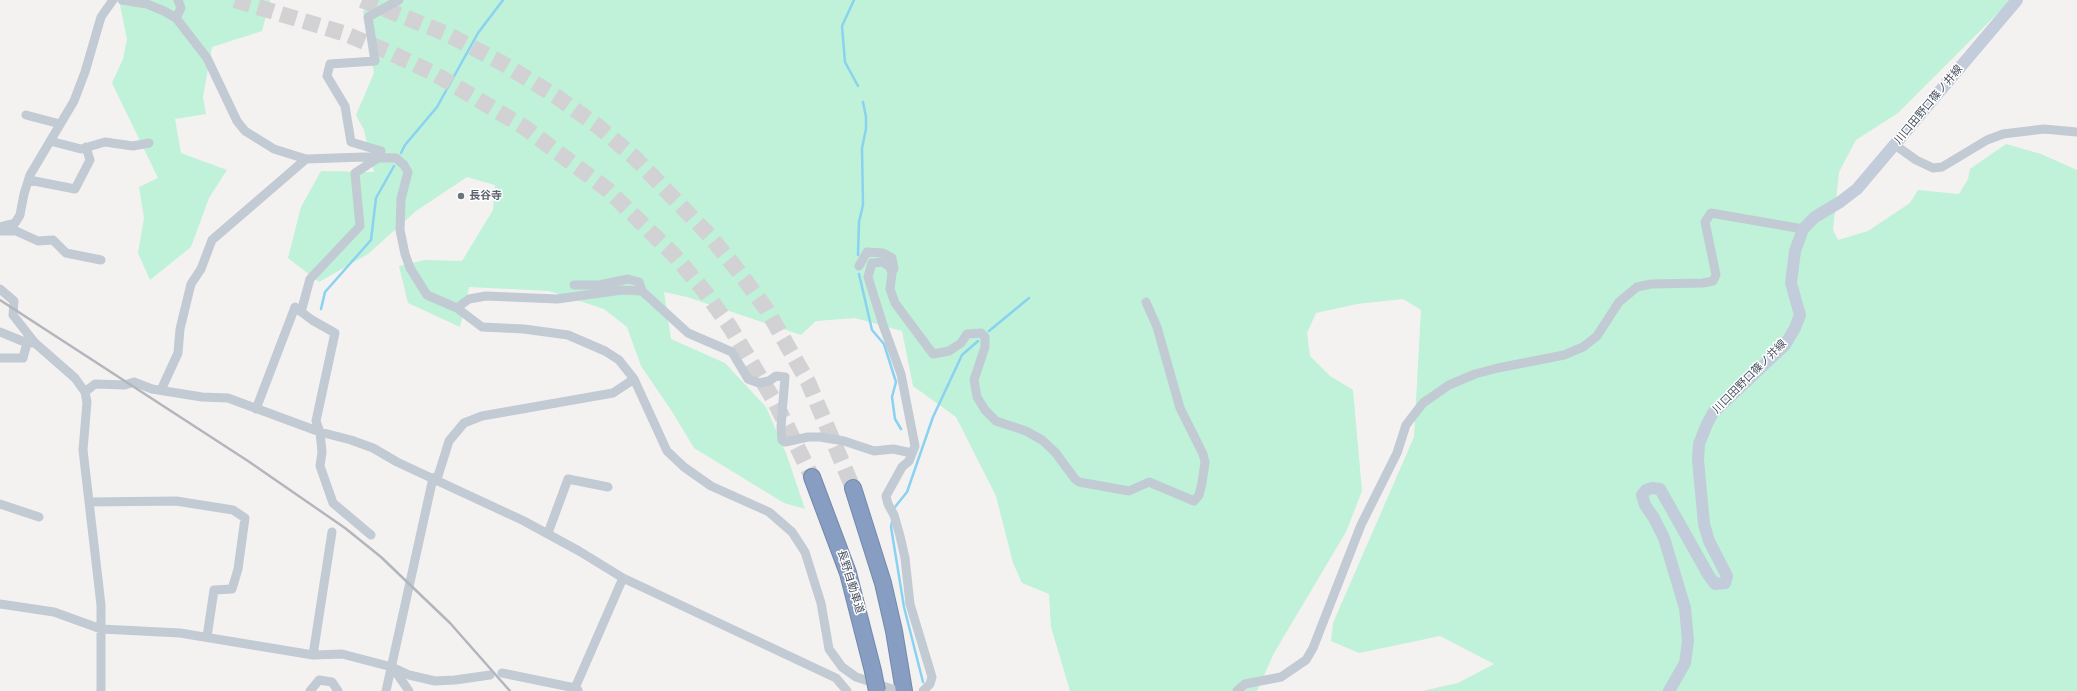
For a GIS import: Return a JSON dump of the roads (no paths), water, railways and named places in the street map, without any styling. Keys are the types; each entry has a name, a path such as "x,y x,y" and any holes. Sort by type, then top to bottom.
{"highway":[{"name":"長野自動車道","path":"812,477 848,573 877,691"},
{"path":"853,488 883,583 902,688"}],"main road":[{"name":"川口田野口篠ノ井線","path":"1669,691 1685,663 1688,641 1685,608 1664,538 1654,518 1644,505 1642,495 1646,490 1652,488 1660,490 1709,576 1715,584 1725,583 1727,576 1709,541 1704,524 1698,460 1699,444 1713,413 1785,345 1795,328 1800,315 1791,283 1795,251 1803,229 1815,217 1840,202 1857,189 1896,145 2017,0"}],"street":[{"path":"0,227 16,223 20,215 24,194 29,180 74,101 85,72 101,17 113,0"},
{"path":"122,0 147,4 176,18 207,58 222,94 237,121 245,131 274,150 306,159 396,158 404,165 408,172 401,199 400,230 410,268 427,295 457,308 482,328 524,329 568,335 605,351 619,360 634,378 667,451 680,464 711,486 769,512 792,532 805,552 821,603 829,649 842,667 856,677 902,688"},
{"path":"176,18 181,8 178,0"},
{"path":"301,312 310,279 360,226 355,173 378,158 381,151 351,142 345,106 327,76 330,64 375,61 368,17 399,0"},
{"path":"26,115 60,124"},
{"path":"1896,145 1916,160 1933,168 1942,167 1987,140 2003,134 2044,129 2077,132"},
{"path":"50,141 81,149 105,142 133,146 149,143"},
{"path":"29,180 75,189 90,160 86,147"},
{"path":"161,390 178,353 180,329 191,284 201,269 212,240 306,159"},
{"path":"1237,691 1244,684 1281,677 1306,660 1314,648 1361,524 1397,453 1408,420 1423,403 1449,385 1475,374 1564,355 1583,347 1597,336 1619,302 1637,287 1651,284 1703,283 1713,281 1716,275 1706,222 1711,213 1803,229"},
{"path":"0,231 16,231 38,241 52,240 66,253 101,260"},
{"path":"859,266 867,252 883,252 892,258 894,269 892,271 890,289 895,303 933,354 949,351 961,343 967,334 981,333 985,337 985,347 974,380 977,397 985,410 996,421 1026,431 1042,440 1079,482 1129,491 1149,482 1194,501 1199,494 1205,462 1203,454 1180,408 1157,327 1146,302"},
{"path":"892,271 890,266 883,262 877,261 872,263 868,276 883,325 901,374 914,446 909,461 902,467 886,496 898,529 905,558 910,604 932,677 930,684 923,691"},
{"path":"574,285 600,285 628,279 639,282 642,290 688,333 732,352 748,379 759,383 769,381 776,376 785,377 781,427 782,440 785,442 808,437 820,437 844,441 874,451 894,449 912,453"},
{"path":"0,289 14,301 13,315 31,343 75,378 85,392 86,420 83,450 101,605 101,691"},
{"path":"457,308 469,299 486,296 557,299 622,290 642,290"},
{"path":"256,409 295,307 335,334 316,421 320,432 322,452 320,466 333,503 371,535"},
{"path":"0,332 31,343"},
{"path":"0,358 23,358 31,343"},
{"path":"433,478 438,476 449,441 464,423 482,416 613,393 634,378"},
{"path":"85,392 95,384 125,385 134,382 152,389 202,397 228,398 291,420 320,432 351,440 373,448 397,462 412,467 548,533 623,578 836,678 847,691"},
{"path":"386,691 433,478"},
{"path":"548,533 568,479 608,487"},
{"path":"89,502 176,501 233,510 245,518 238,569 232,589 214,590 207,637"},
{"path":"0,504 39,517"},
{"path":"313,656 332,532"},
{"path":"502,673 577,689 623,578"},
{"path":"0,604 54,612 101,628 180,633 313,656 342,654 392,667 409,675 435,681 490,676"},
{"path":"392,667 409,691"},
{"path":"310,691 319,680 332,682 338,691"}],"waterway":[{"path":"401,153 405,145 437,107 478,33 503,0"},
{"path":"854,0 842,26 845,62 858,86"},
{"path":"858,255 859,222 863,205 862,148 866,129 866,117 863,102"},
{"path":"321,309 325,292 371,240 376,198 394,166"},
{"path":"859,274 872,330 884,344 896,382 892,397 895,419 901,429"},
{"path":"989,331 1029,298"},
{"path":"895,507 907,492 933,417 962,355 978,341"},
{"path":"892,522 891,527 904,607 923,682"}],"tunnel":[{"path":"235,0 343,33 389,52 435,74 524,127 608,190 675,256 705,292 730,327 775,402 812,477"},
{"path":"362,0 447,34 502,63 557,97 599,127 635,158 709,235 767,310 808,382 853,488"}],"railway":[{"path":"0,300 248,461 345,528 381,557 450,623 510,691"}],"place":[{"name":"長谷寺","path":"461,196"}]}
